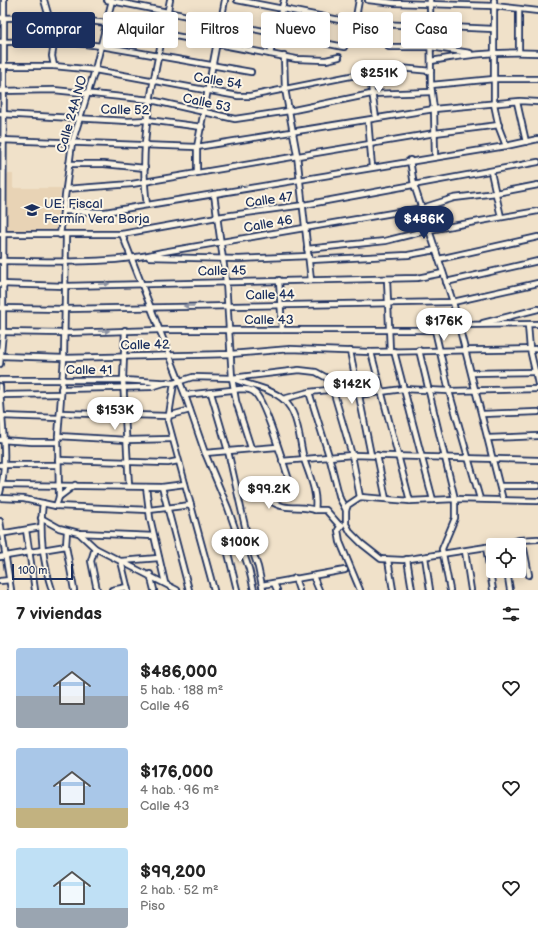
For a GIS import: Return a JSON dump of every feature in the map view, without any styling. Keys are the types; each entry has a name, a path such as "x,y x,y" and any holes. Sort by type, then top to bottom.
{"street":[{"path":"0,364 2,332 2,18 4,0"},
{"path":"44,0 48,12"},
{"path":"110,0 168,12 170,0"},
{"name":"Calle 24A NO","path":"108,12 110,0"},
{"path":"223,12 225,0"},
{"path":"237,0 338,20"},
{"path":"281,12 284,0"},
{"path":"357,12 359,0"},
{"path":"368,0 394,3 430,2 494,6 538,11"},
{"path":"494,0 494,104 506,146"},
{"path":"519,9 519,52"},
{"path":"2,18 12,18"},
{"path":"462,28 494,29"},
{"name":"Calle 24A NO","path":"60,235 72,143 95,70 103,37"},
{"path":"2,42 12,42"},
{"path":"95,45 251,72"},
{"path":"54,48 54,66"},
{"path":"147,205 144,182 148,120 160,48"},
{"path":"197,172 197,147 216,48"},
{"path":"238,48 296,59 326,60 339,57"},
{"path":"270,54 271,48"},
{"path":"431,48 430,71 434,109 435,157"},
{"path":"437,48 472,54 519,52 538,53"},
{"path":"431,61 472,54"},
{"path":"284,56 285,89 304,205 311,280"},
{"name":"Calle 54","path":"2,66 54,66 95,70 250,96 369,72 400,68 430,71"},
{"path":"369,72 371,94 376,118"},
{"path":"431,85 494,78 538,79"},
{"name":"Calle 53","path":"2,91 54,90 151,100 235,119 289,111 371,94 432,92"},
{"path":"517,102 526,142"},
{"path":"2,140 197,147 434,109 517,102 538,102"},
{"name":"Calle 52","path":"2,114 128,121 148,120 202,127"},
{"path":"368,120 372,167"},
{"path":"66,189 144,182 371,143 499,125"},
{"path":"63,211 105,212 410,160 506,146 538,139"},
{"path":"410,160 414,185 453,302 503,500"},
{"name":"Calle 47","path":"1,234 66,236 122,234 217,217 304,205 491,172 538,162"},
{"path":"69,164 104,164 145,168"},
{"path":"491,172 501,217"},
{"name":"Calle 46","path":"1,261 66,261 131,258 422,208 454,198 496,193 538,185"},
{"path":"214,194 224,258 233,389 250,448"},
{"path":"307,249 385,240 429,230 538,211"},
{"path":"122,234 160,330 176,381 185,395 205,453 228,508 249,569 254,590"},
{"path":"56,506 60,486 58,436 65,333 66,236"},
{"path":"439,259 538,237"},
{"path":"145,256 165,258 239,259 309,258 408,255 436,250"},
{"path":"446,282 538,261"},
{"name":"Calle 45","path":"2,285 66,286 226,281 387,279 417,278 443,273"},
{"path":"387,279 387,303 392,351 423,458 433,500"},
{"path":"279,280 282,330"},
{"name":"Calle 44","path":"2,307 65,309 453,302 538,283"},
{"path":"475,325 538,310"},
{"name":"Calle 43","path":"2,332 65,333 125,330 435,330 459,325 538,324"},
{"path":"528,325 530,349 538,384"},
{"path":"125,330 123,380 129,486"},
{"path":"435,330 449,391 480,499"},
{"name":"Calle 42","path":"0,356 64,358 231,354 290,349 371,352 538,349"},
{"path":"418,350 455,499 455,518 442,545 442,554 450,590"},
{"path":"350,351 358,395 372,455"},
{"path":"371,352 410,501"},
{"path":"232,378 299,370 316,372 327,378 333,390 352,455 360,497"},
{"path":"472,373 536,372"},
{"name":"Calle 41","path":"0,380 123,380 167,382 193,377 232,378"},
{"path":"232,378 272,393 283,399 291,411 297,427 304,458 315,494 315,510"},
{"path":"176,381 168,416 172,439 214,590"},
{"path":"0,395 151,387 167,382"},
{"path":"0,386 2,440 0,493"},
{"path":"185,395 211,393 233,389 248,390 256,394 265,411 278,447 290,489 283,490 281,495 272,495 271,501 279,506 326,510 340,526"},
{"path":"283,399 309,392 333,390 347,390 358,395 403,389 429,391 538,390"},
{"path":"309,392 330,456 340,499 346,510"},
{"path":"211,393 228,451 247,535 262,587 295,578 345,570"},
{"path":"1,416 125,414 168,416 190,410"},
{"path":"482,414 538,412"},
{"path":"58,436 127,440 172,439"},
{"path":"488,438 538,436"},
{"path":"2,440 58,442"},
{"path":"205,453 250,448 278,447"},
{"path":"282,461 352,455 538,460"},
{"path":"377,455 386,499"},
{"path":"1,465 128,462 168,463 178,461"},
{"path":"1,485 162,487 185,484"},
{"path":"59,497 75,485"},
{"path":"500,486 538,486"},
{"path":"146,487 154,536 165,583"},
{"path":"162,487 189,590"},
{"path":"486,548 407,559 381,559 351,533 346,524 346,510 348,505 360,497 410,501 480,499 538,501"},
{"path":"0,498 24,499 56,506 149,510 191,505"},
{"path":"43,503 41,518 43,550 52,590"},
{"path":"41,518 67,531 79,533 154,536"},
{"path":"0,521 11,590"},
{"path":"340,526 346,524"},
{"path":"340,526 338,530 340,542 360,590"},
{"path":"1,534 41,527"},
{"path":"26,530 35,590"},
{"path":"67,531 66,546 74,590"},
{"path":"79,533 95,548 150,574 178,590"},
{"path":"526,540 538,539"},
{"path":"225,541 237,590"},
{"path":"0,557 66,546"},
{"path":"95,548 91,561 97,590"},
{"path":"465,551 471,590"},
{"path":"425,557 430,590"},
{"path":"121,561 159,558"},
{"path":"407,559 412,590"},
{"path":"526,559 529,575"},
{"path":"388,560 393,590"},
{"path":"112,590 127,588 121,561"},
{"path":"150,574 154,590"},
{"path":"313,576 320,590"},
{"path":"295,578 299,590"},
{"path":"491,578 493,590"},
{"path":"508,578 510,590"},
{"path":"0,581 10,580"},
{"path":"274,583 277,590"}],"shaded area":[{"name":"UE. Fiscal Fermín Vera Borja","path":"6,174 13,174 13,188 61,188 56,231 4,232"}],"place":[{"name":"UE. Fiscal Fermín Vera Borja","path":"32,210"}]}
